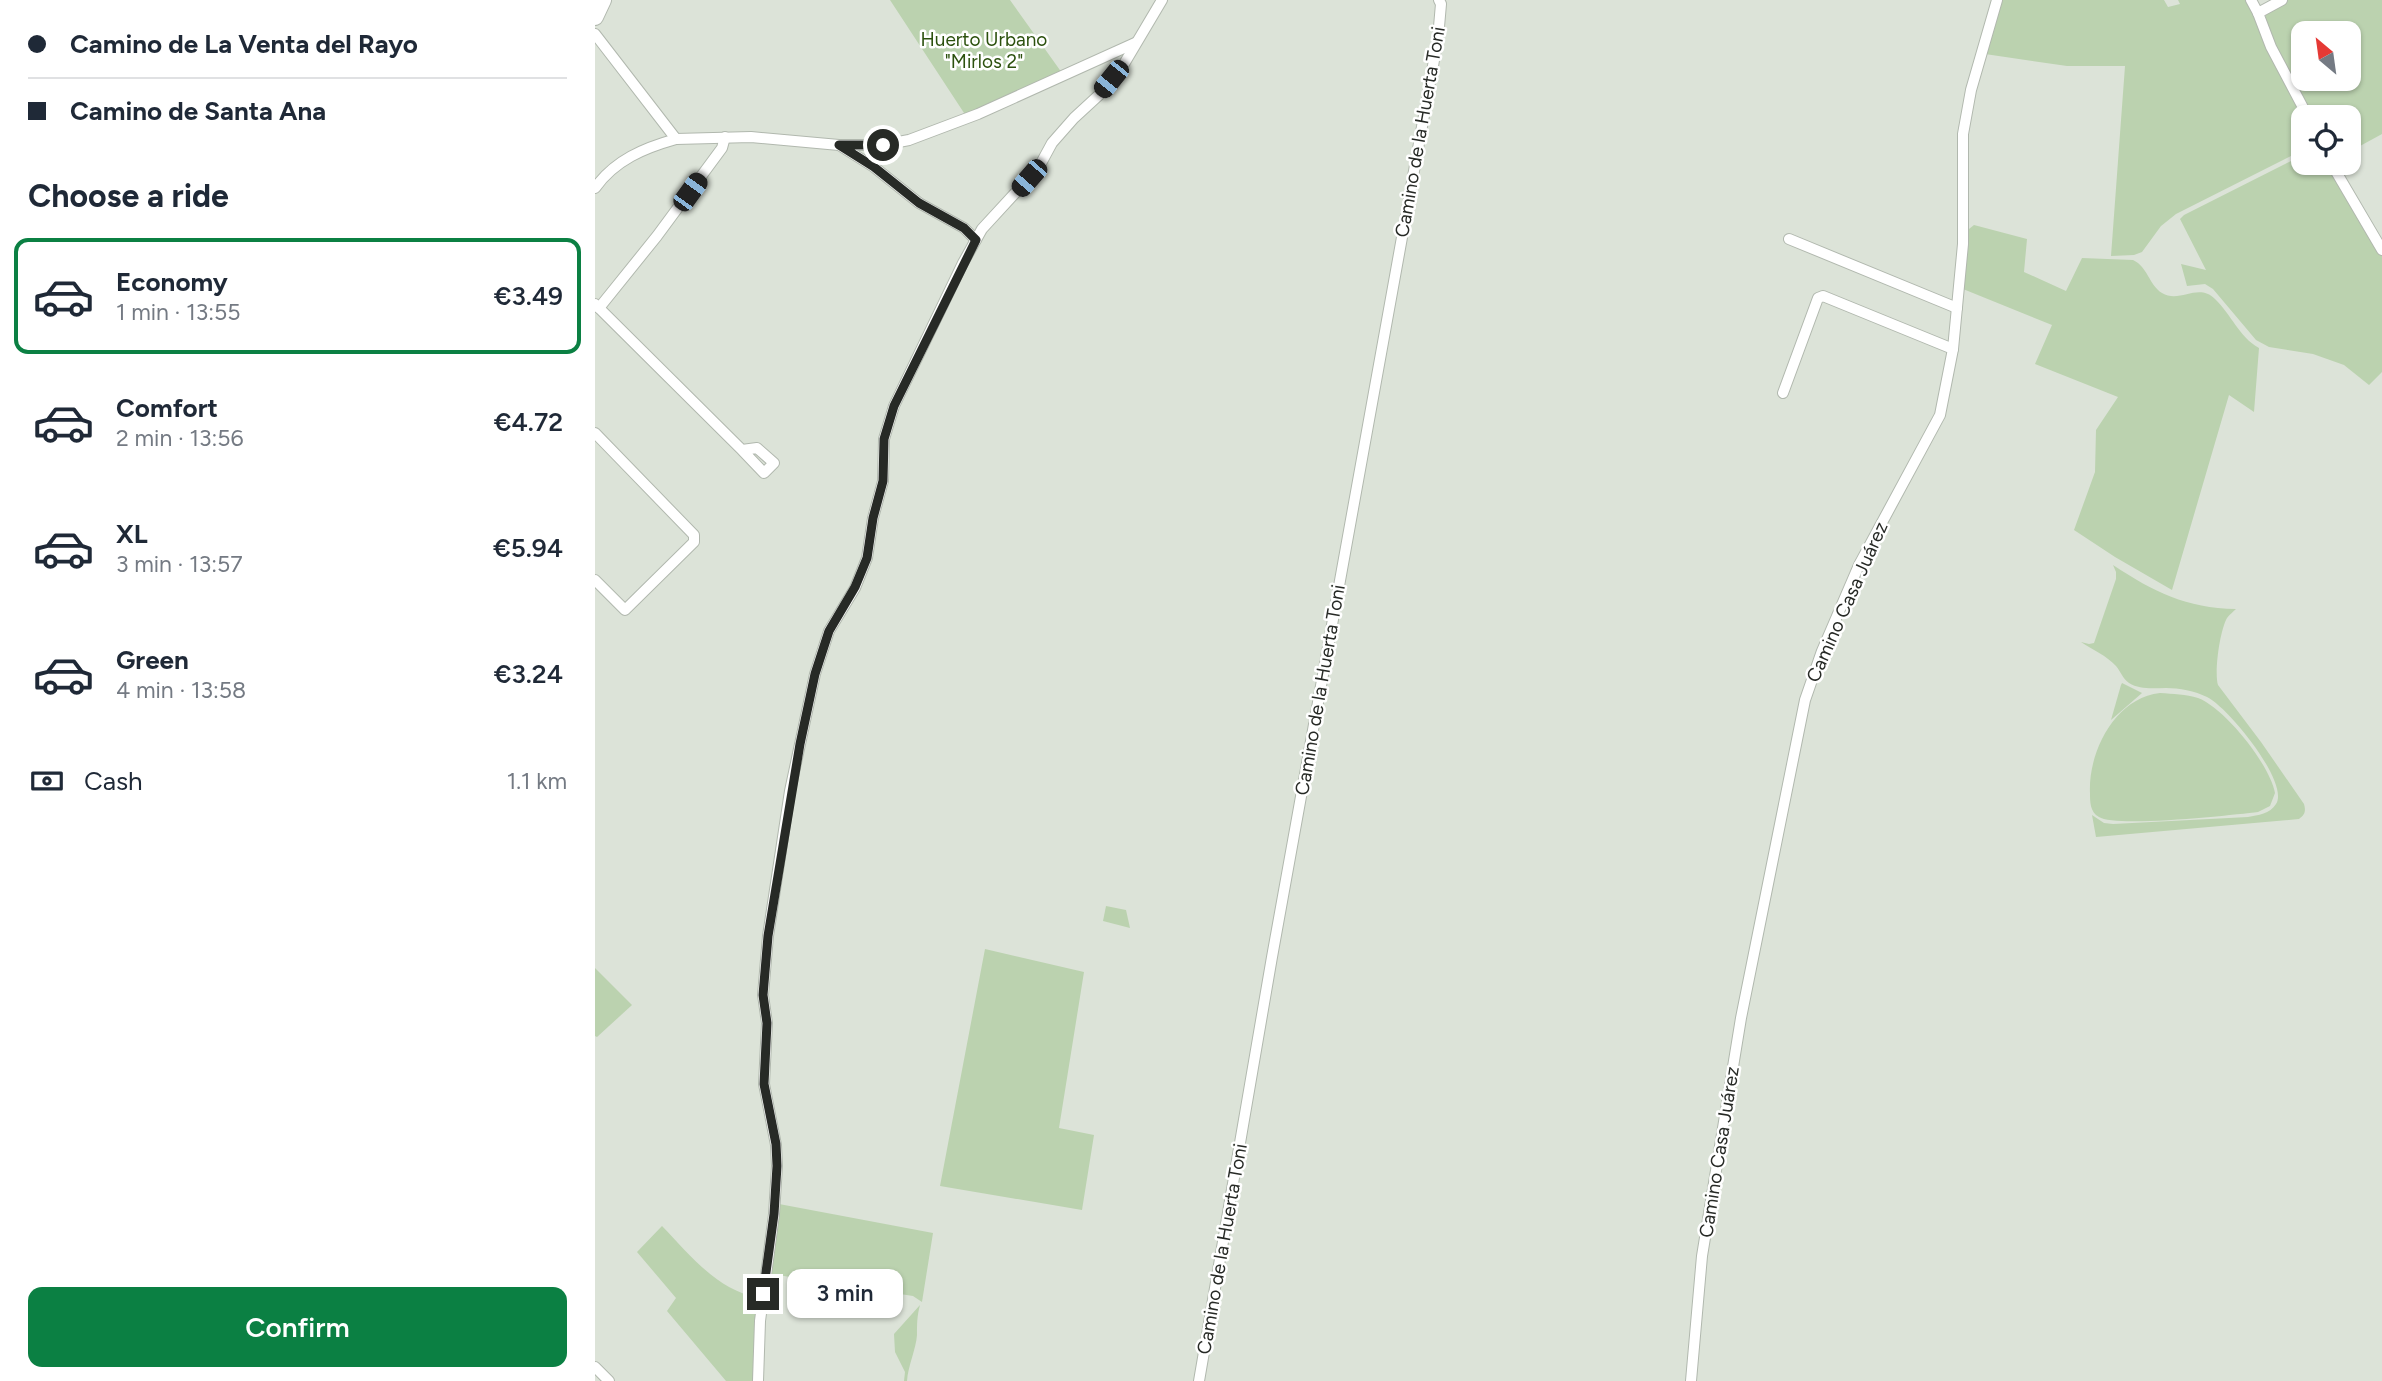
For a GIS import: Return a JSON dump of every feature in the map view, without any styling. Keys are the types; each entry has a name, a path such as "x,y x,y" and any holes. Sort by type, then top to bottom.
{"highway":[{"path":"595,17 603,0"}],"street":[{"path":"758,1381 760,1321 774,1214 777,1166 776,1144 764,1084 767,1023 763,995 768,936 793,779 815,674 829,631 855,587 867,558 873,518 883,481 884,439 894,406 976,240 982,229 1039,167 1052,143 1099,95 1141,39 1162,0"},
{"name":"Camino de la Huerta Toni","path":"1199,1381 1274,944 1438,38 1441,4 1439,0"},
{"name":"Camino Casa Juárez","path":"1691,1381 1702,1256 1741,1018 1805,700 1822,651 1859,565 1940,415 1953,349 1963,244 1963,134 1971,90 1997,0"},
{"path":"2251,0 2271,47 2302,105"},
{"path":"2258,13 2282,0"},
{"path":"595,34 676,139"},
{"path":"595,188 603,177 625,159 648,147 676,139 751,137 839,145 883,145 909,141 943,129 1127,48 1141,39"},
{"path":"725,138 722,148 674,214 597,306 742,450"},
{"path":"839,145 874,167 919,203 964,228 976,240"},
{"path":"2339,175 2382,250"},
{"path":"1789,239 1957,308"},
{"path":"1783,393 1818,298 1823,296 1953,349"},
{"path":"595,433 694,535 694,542 625,610 595,580"},
{"path":"595,1367 609,1381"}],"green space":[{"name":"Huerto Urbano \"Mirlos 2\"","path":"890,0 1010,0 1062,73 1005,96 966,116"},
{"path":"2001,0 2164,0 2168,7 2180,4 2178,0 2245,0 2256,16 2260,32 2297,105 2291,105 2291,156 2176,214 2161,226 2142,252 2111,256 2125,66 2067,66 1985,54"},
{"path":"2287,0 2382,0 2382,134 2361,145 2361,105 2305,105 2298,91 2361,91 2361,21 2291,21 2291,77 2264,24 2267,11"},
{"path":"2291,161 2291,175 2335,175 2382,256 2382,372 2369,385 2344,365 2313,354 2269,347 2256,340 2213,289 2205,284 2187,286 2181,264 2206,270 2180,219"},
{"path":"1974,225 2027,239 2024,272 2066,291 2082,258 2133,260 2142,267 2162,293 2169,296 2202,292 2209,294 2221,305 2246,338 2259,348 2254,412 2229,395 2172,590 2074,530 2095,472 2096,430 2118,397 2035,364 2052,325 1963,289 1969,229"},
{"path":"2113,565 2171,597 2201,606 2236,609 2227,618 2222,632 2217,661 2218,685 2304,804 2303,816 2299,819 2096,837 2092,815 2104,823 2113,824 2248,817 2271,810 2276,804 2278,794 2274,780 2255,746 2217,704 2207,697 2187,690 2133,685 2125,680 2112,662 2081,642 2094,643 2116,579"},
{"path":"2122,683 2142,693 2111,720 2121,685"},
{"path":"2160,693 2198,698 2221,713 2233,725 2256,753 2271,781 2275,793 2270,806 2258,812 2175,820 2109,820 2096,815 2090,803 2091,777 2099,745 2107,730 2130,705 2144,697"},
{"path":"1106,906 1126,910 1130,928 1103,921"},
{"path":"985,949 1084,972 1059,1128 1094,1135 1082,1210 940,1186"},
{"path":"595,968 632,1005 597,1037 595,1036"},
{"path":"779,1204 933,1233 922,1302 913,1296 771,1274"},
{"path":"662,1226 717,1279 743,1294 758,1298 754,1381 726,1381 667,1311 676,1298 637,1252"},
{"path":"920,1305 915,1346 907,1381 904,1381 905,1372 895,1352 894,1334"}],"route":[{"path":"763,1294 774,1214 777,1166 776,1144 764,1084 767,1023 763,995 768,936 790,791 815,674 829,631 855,587 867,558 873,518 883,481 884,439 894,406 976,240 964,228 919,203 874,167 839,145 883,145"}]}
